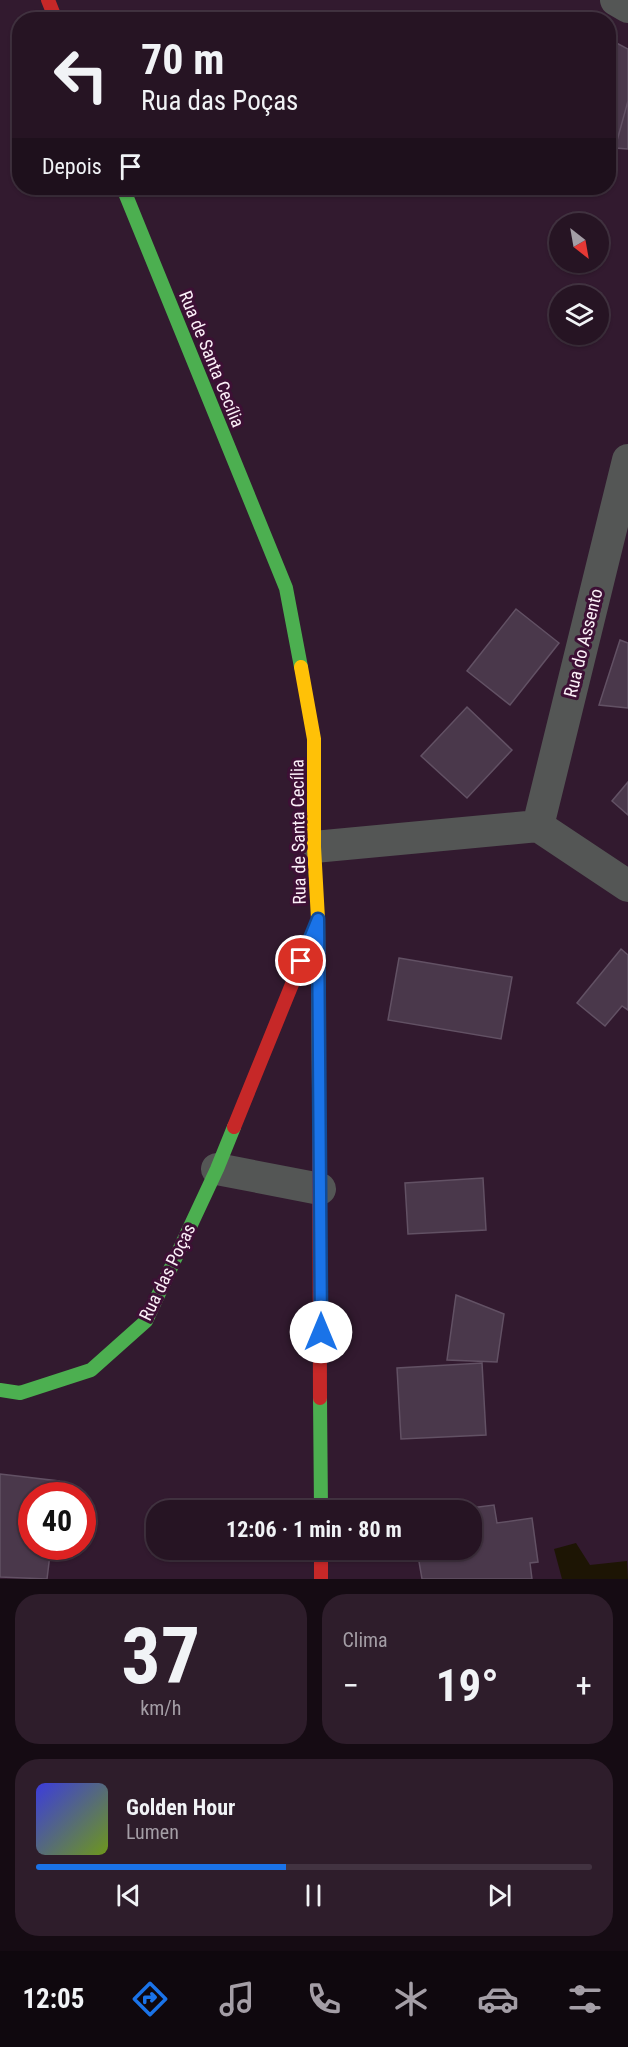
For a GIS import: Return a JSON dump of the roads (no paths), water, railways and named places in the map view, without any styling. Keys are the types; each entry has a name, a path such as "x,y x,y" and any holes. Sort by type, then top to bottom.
{"street":[{"path":"616,0 628,7"},
{"name":"Rua de Santa Cecília","path":"126,195 286,588 314,739 318,919 321,1500"},
{"name":"Rua do Assento","path":"538,826 628,460"},
{"path":"315,847 538,826 628,886"},
{"name":"Rua das Poças","path":"0,1390 20,1393 91,1370 146,1321 217,1169 318,919"},
{"path":"217,1169 320,1189"},
{"path":"321,1560 321,1579"}]}
